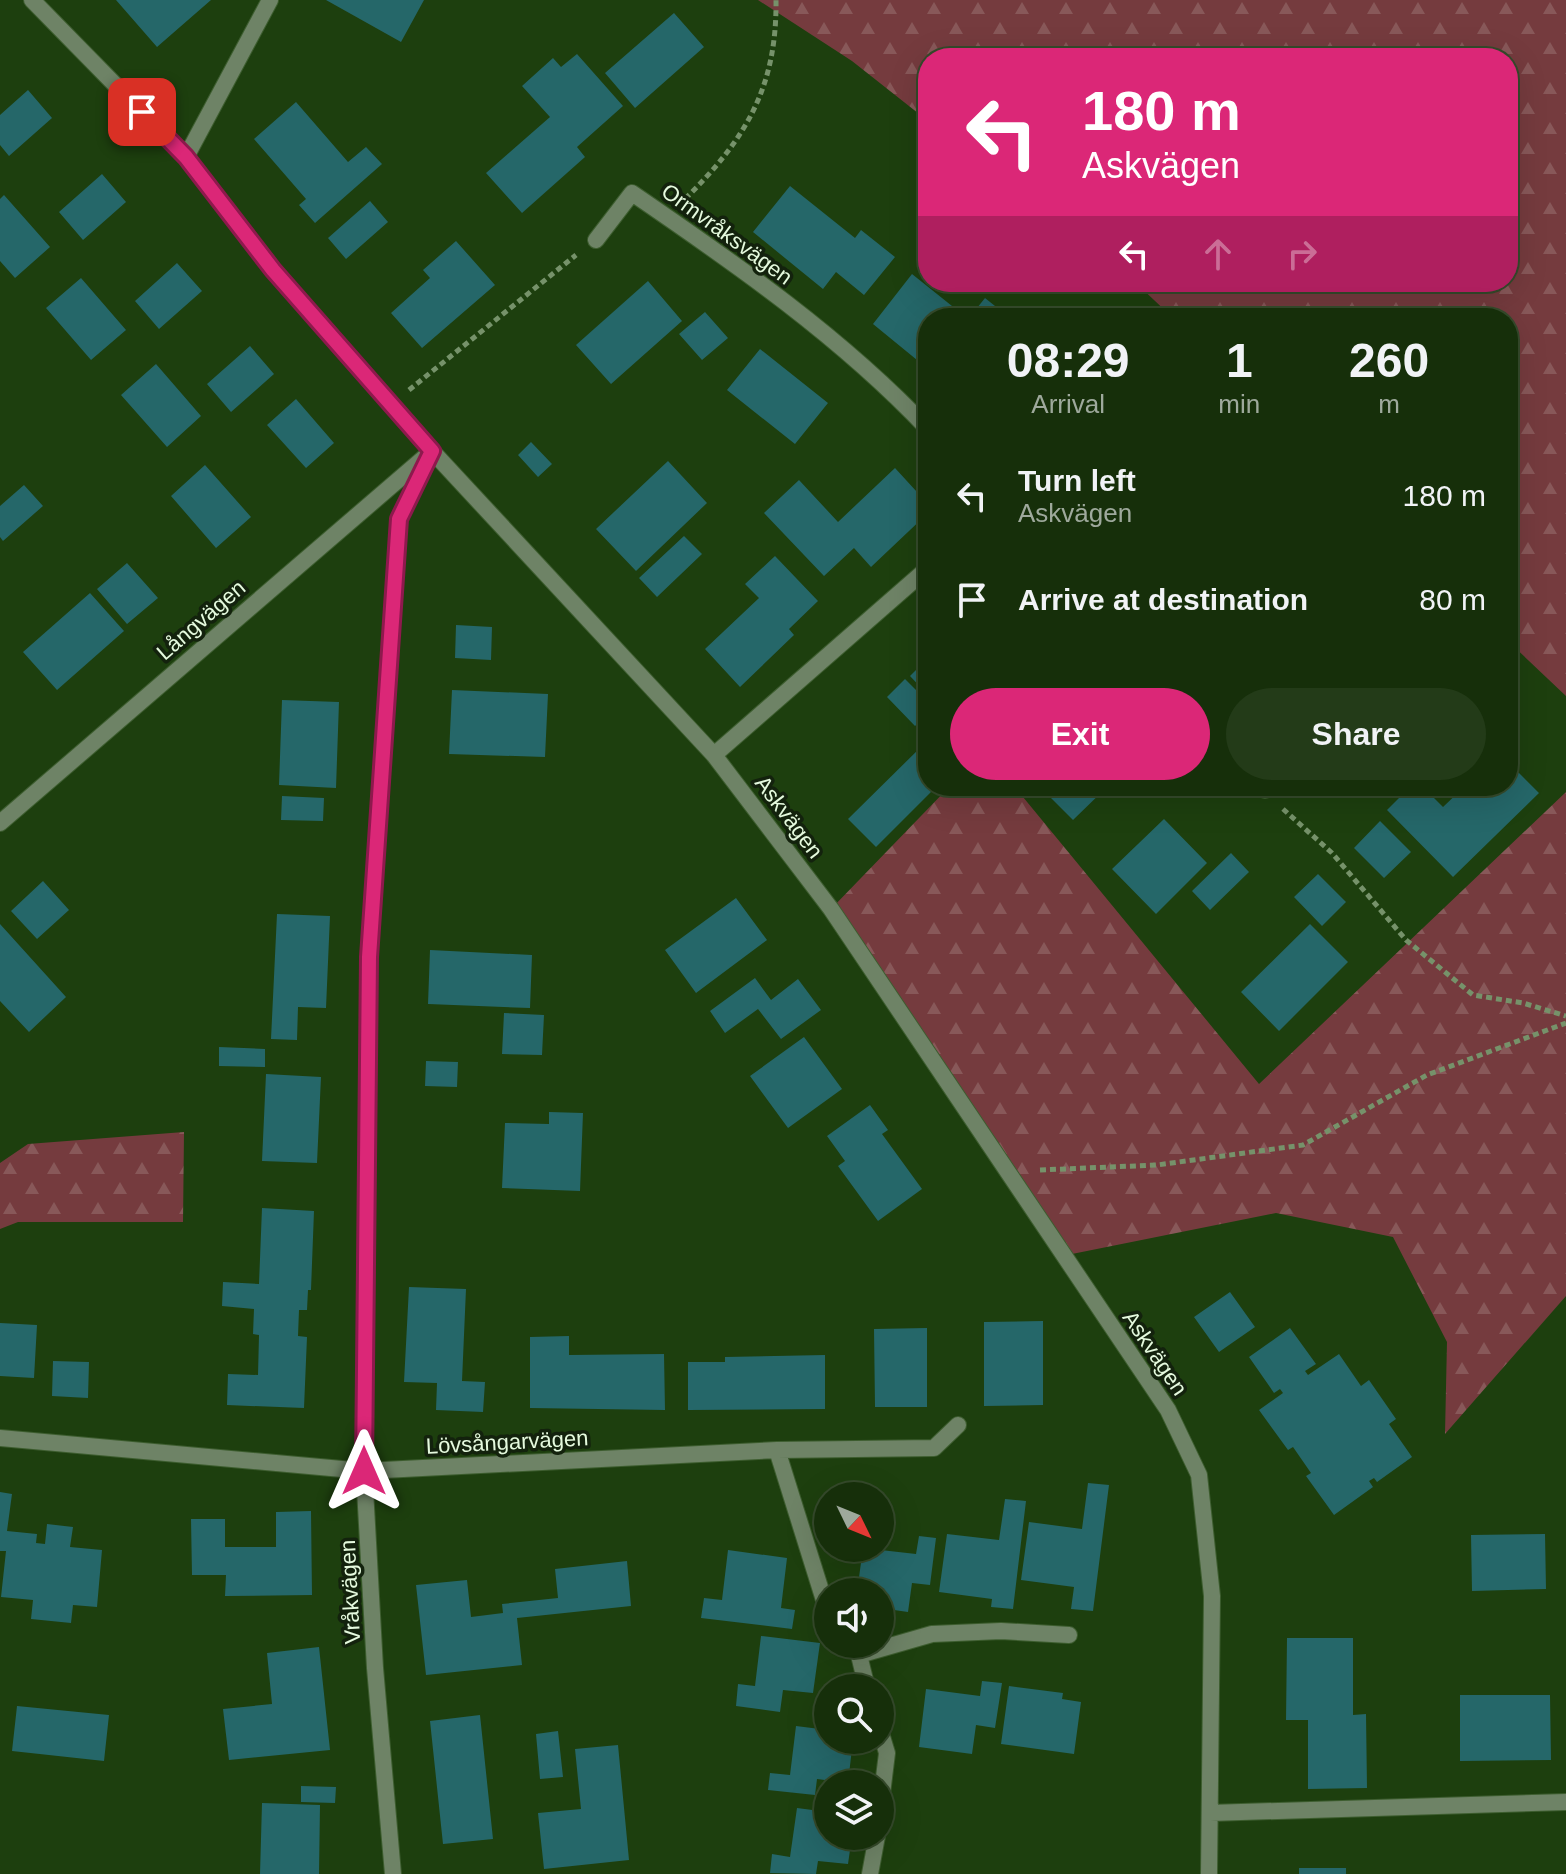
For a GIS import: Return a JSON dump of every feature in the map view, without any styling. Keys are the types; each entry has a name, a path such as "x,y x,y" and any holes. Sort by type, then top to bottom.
{"street":[{"name":"Askvägen","path":"32,0 186,157 273,270 432,451 714,755 831,909 1168,1410 1199,1475 1212,1596 1209,1874"},
{"path":"186,157 270,0"},
{"name":"Ormvråksvägen","path":"596,240 632,193 742,267 897,396 918,418"},
{"name":"Långvägen","path":"0,823 432,451"},
{"name":"Vråkvägen","path":"393,1874 375,1668 364,1471 370,942 399,519 432,451"},
{"path":"714,755 918,577"},
{"name":"Lövsångarvägen","path":"0,1438 364,1471 777,1450 934,1448 958,1425"},
{"path":"777,1450 817,1578"},
{"path":"894,1641 932,1634 1001,1631 1069,1635"},
{"path":"1210,1813 1566,1802"},
{"path":"870,1874 874,1850"}],"path":[{"path":"667,217 715,169 755,112 776,40 776,0"},
{"path":"391,404 596,240"},
{"path":"1271,796 1332,853 1406,940 1473,995 1523,1003 1566,1016"},
{"path":"1006,1172 1157,1165 1303,1145 1427,1075 1566,1023"}],"green space":[{"path":"758,0 1566,0 1566,696 1518,650 1518,308 1162,308 1146,292 1518,292 1518,48 918,48 918,113 852,61"},
{"path":"1566,792 1566,1296 1445,1434 1447,1342 1393,1237 1276,1213 1062,1256 831,909 940,796 1022,796 1259,1084"},
{"path":"184,1132 183,1222 18,1222 0,1229 0,1163 28,1144"}],"building":[{"path":"116,0 211,0 157,47"},
{"path":"326,0 424,0 401,42"},
{"path":"674,13 704,47 635,108 605,73"},
{"path":"577,54 623,106 577,147 585,157 522,213 486,173 550,117 522,86 553,58 561,67"},
{"path":"28,90 52,118 9,156 0,145 0,115"},
{"path":"296,102 348,162 366,147 382,164 315,223 299,205 306,199 254,139"},
{"path":"102,174 126,202 83,240 59,212"},
{"path":"790,186 855,238 861,230 895,257 864,295 836,272 823,289 753,232"},
{"path":"4,195 50,247 15,278 0,261 0,199"},
{"path":"370,201 388,222 346,259 328,238"},
{"path":"456,241 495,285 422,348 391,313 430,278 423,270"},
{"path":"177,263 202,291 159,329 135,301"},
{"path":"912,274 918,279 918,292 934,292 954,308 918,308 918,361 873,324"},
{"path":"81,278 126,330 91,360 46,308"},
{"path":"648,281 682,321 611,384 576,345"},
{"path":"985,298 998,308 977,308"},
{"path":"705,312 728,338 702,360 679,334"},
{"path":"250,346 274,374 231,412 207,384"},
{"path":"760,349 828,403 795,444 727,390"},
{"path":"156,364 201,416 167,447 121,395"},
{"path":"296,399 334,443 306,468 267,425"},
{"path":"531,442 552,464 538,477 518,455"},
{"path":"668,461 707,503 636,571 596,529"},
{"path":"205,465 251,517 216,548 171,496"},
{"path":"895,468 918,493 918,522 871,567 854,548 824,576 764,513 799,480 838,522"},
{"path":"24,485 43,506 3,541 0,537 0,506"},
{"path":"684,536 702,554 657,597 639,578"},
{"path":"775,556 818,601 789,629 794,635 740,687 705,649 759,598 745,584"},
{"path":"127,563 158,598 127,624 97,589"},
{"path":"90,593 124,631 57,690 23,652"},
{"path":"456,625 492,627 491,660 455,658"},
{"path":"918,668 918,684 910,676"},
{"path":"905,679 918,692 918,723 915,726 887,697"},
{"path":"452,690 548,694 545,757 449,754"},
{"path":"282,700 339,702 336,788 279,785"},
{"path":"918,750 918,796 927,796 876,847 848,819"},
{"path":"1518,772 1539,793 1453,877 1387,810 1401,796 1432,796 1443,807 1455,796 1518,796"},
{"path":"282,796 324,798 323,821 281,820"},
{"path":"1049,796 1098,796 1073,820"},
{"path":"1164,819 1207,863 1156,914 1112,869"},
{"path":"1380,821 1411,852 1384,878 1354,848"},
{"path":"1231,853 1249,872 1210,910 1192,891"},
{"path":"1318,874 1346,902 1322,926 1294,897"},
{"path":"43,881 69,910 37,939 11,911"},
{"path":"736,898 767,940 696,993 665,950"},
{"path":"277,914 330,916 326,1008 298,1007 297,1040 271,1039"},
{"path":"0,924 66,997 29,1032 0,1001"},
{"path":"1310,924 1348,962 1279,1031 1241,992"},
{"path":"430,950 532,955 530,1008 428,1004"},
{"path":"755,978 771,1000 798,979 821,1010 781,1039 758,1009 725,1033 710,1011"},
{"path":"504,1013 544,1015 542,1055 502,1054"},
{"path":"804,1037 842,1089 788,1128 750,1076"},
{"path":"219,1047 265,1049 265,1067 219,1066"},
{"path":"426,1061 458,1062 457,1087 425,1086"},
{"path":"266,1074 321,1077 317,1163 262,1161"},
{"path":"870,1105 888,1130 882,1134 922,1189 878,1221 838,1166 845,1161 827,1136"},
{"path":"549,1112 583,1113 580,1191 502,1188 505,1123 549,1124"},
{"path":"262,1208 314,1211 311,1290 308,1290 307,1310 299,1310 298,1336 307,1337 304,1408 227,1405 228,1374 258,1375 259,1335 253,1334 254,1309 222,1306 223,1282 259,1284"},
{"path":"409,1287 466,1289 462,1381 485,1382 483,1412 436,1410 437,1383 404,1382"},
{"path":"1230,1292 1255,1327 1219,1352 1194,1317"},
{"path":"1043,1321 1043,1405 984,1406 984,1322"},
{"path":"0,1323 37,1325 34,1378 0,1376"},
{"path":"927,1328 927,1407 875,1407 874,1329"},
{"path":"1290,1328 1316,1364 1305,1371 1308,1375 1339,1354 1361,1386 1369,1380 1396,1419 1389,1424 1412,1457 1377,1482 1374,1478 1369,1481 1373,1487 1334,1515 1306,1476 1311,1473 1293,1447 1288,1450 1259,1410 1283,1393 1280,1389 1274,1393 1249,1357"},
{"path":"569,1336 569,1355 664,1354 665,1410 530,1408 530,1337"},
{"path":"825,1355 825,1409 688,1410 688,1362 725,1362 725,1357"},
{"path":"53,1361 89,1362 88,1398 52,1396"},
{"path":"1088,1483 1109,1485 1093,1611 1071,1609 1074,1587 1021,1580 1029,1522 1082,1529"},
{"path":"0,1492 12,1494 7,1531 37,1534 36,1543 45,1544 47,1524 73,1527 70,1547 102,1550 97,1607 73,1605 71,1623 31,1619 33,1600 1,1597 6,1551 0,1551"},
{"path":"1005,1499 1026,1501 1013,1609 991,1607 992,1599 939,1592 947,1534 999,1540"},
{"path":"311,1511 312,1595 225,1596 226,1575 192,1575 191,1519 225,1519 225,1547 276,1547 276,1512"},
{"path":"1545,1534 1546,1589 1472,1591 1471,1535"},
{"path":"919,1536 936,1538 930,1585 912,1583 908,1612 894,1610 894,1578 859,1578 861,1562 894,1562 894,1552 916,1554"},
{"path":"728,1550 787,1558 781,1608 795,1610 792,1629 701,1618 704,1598 722,1600"},
{"path":"627,1561 631,1606 517,1618 522,1665 426,1675 416,1585 467,1580 471,1617 503,1613 502,1604 558,1598 555,1569"},
{"path":"761,1636 814,1642 814,1658 818,1658 813,1693 783,1690 780,1712 736,1706 738,1684 755,1686"},
{"path":"1287,1638 1353,1638 1353,1715 1366,1714 1367,1788 1308,1789 1308,1720 1286,1720"},
{"path":"319,1647 330,1750 229,1760 223,1709 272,1704 267,1653"},
{"path":"982,1681 1002,1683 995,1728 976,1725 972,1754 919,1747 926,1689 980,1696"},
{"path":"1009,1686 1063,1693 1062,1699 1081,1702 1074,1754 1001,1744"},
{"path":"1460,1695 1550,1695 1551,1760 1460,1761"},
{"path":"17,1706 109,1715 104,1761 12,1751"},
{"path":"480,1715 493,1839 443,1844 430,1721"},
{"path":"796,1726 814,1728 814,1754 851,1754 850,1770 814,1770 814,1795 768,1790 770,1773 790,1775"},
{"path":"558,1731 563,1777 540,1779 536,1734"},
{"path":"618,1745 629,1860 544,1869 538,1813 581,1809 575,1749"},
{"path":"301,1786 336,1787 335,1803 301,1802"},
{"path":"262,1803 320,1805 319,1874 260,1874"},
{"path":"797,1808 814,1810 814,1850 850,1850 848,1864 818,1861 816,1874 770,1873 772,1854 790,1857"},
{"path":"1299,1868 1346,1868 1346,1874 1299,1874"}],"route":[{"path":"142,112 186,157 273,270 432,451 399,519 369,957 364,1471"}]}
